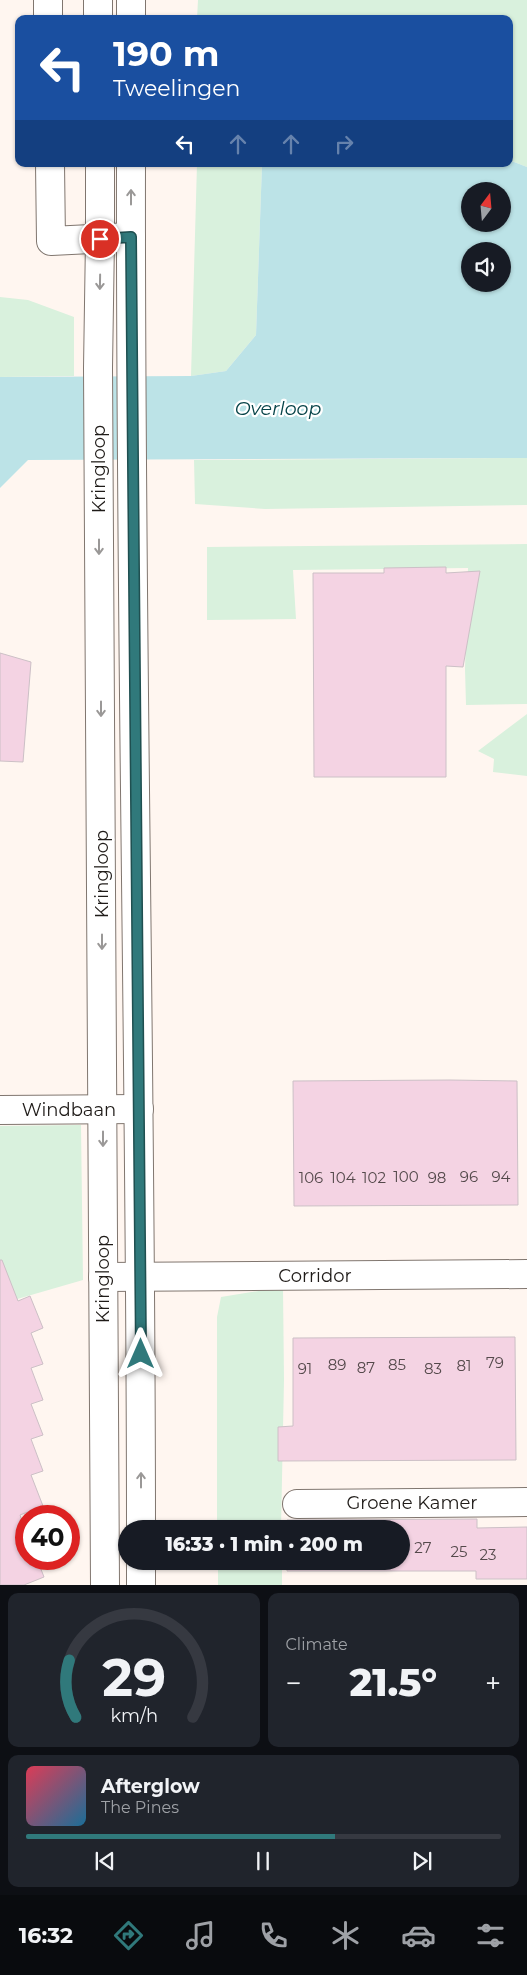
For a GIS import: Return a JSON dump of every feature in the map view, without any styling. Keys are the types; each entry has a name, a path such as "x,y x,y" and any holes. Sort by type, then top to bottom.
{"street":[{"path":"48,0 48,15"},
{"path":"98,0 98,15"},
{"path":"131,0 131,15"},
{"path":"50,167 51,241 131,237"},
{"name":"Kringloop","path":"100,167 98,368 104,1585"},
{"name":"Kringloop","path":"131,167 132,477 141,1277 141,1520"},
{"name":"Windbaan","path":"0,1110 138,1109"},
{"name":"Corridor","path":"103,1277 527,1274"},
{"name":"Groene Kamer","path":"297,1504 527,1502"},
{"path":"141,1570 141,1585"}],"green space":[{"path":"198,0 527,0 527,167 513,162 513,15 197,15"},
{"path":"197,167 262,167 256,335 226,371 191,376"},
{"path":"0,297 28,300 74,317 74,376 0,377"},
{"path":"527,458 527,505 265,509 195,504 194,460"},
{"path":"527,544 527,704 466,705 465,669 468,568 293,570 296,619 207,620 207,547"},
{"path":"527,714 527,776 493,772 494,759 478,751"},
{"path":"81,1125 83,1280 0,1304 0,1126"},
{"path":"283,1287 284,1380 281,1520 217,1520 217,1317 221,1297"},
{"path":"218,1570 282,1570 282,1585 218,1585"}],"water":[{"name":"Overloop","path":"513,162 527,167 527,458 28,460 0,488 0,377 191,376 226,371 256,335 262,167 513,167"}],"building":[{"path":"446,567 446,573 480,571 463,667 446,666 446,777 314,777 313,573 384,573 384,568"},
{"path":"0,653 31,662 23,762 0,761"},
{"path":"293,1081 517,1081 518,1205 294,1206"},
{"path":"0,1260 2,1260 18,1301 30,1296 43,1328 31,1333 43,1364 31,1368 43,1400 31,1404 43,1435 31,1439 43,1471 31,1475 43,1505 15,1505 15,1570 41,1570 44,1577 24,1585 0,1585"},
{"path":"515,1337 516,1460 278,1461 278,1427 293,1426 293,1338"},
{"path":"477,1519 477,1528 527,1527 527,1579 476,1579 476,1571 287,1571 410,1570 410,1520 287,1520"}],"route":[{"path":"100,239 131,237 141,1354"}]}
